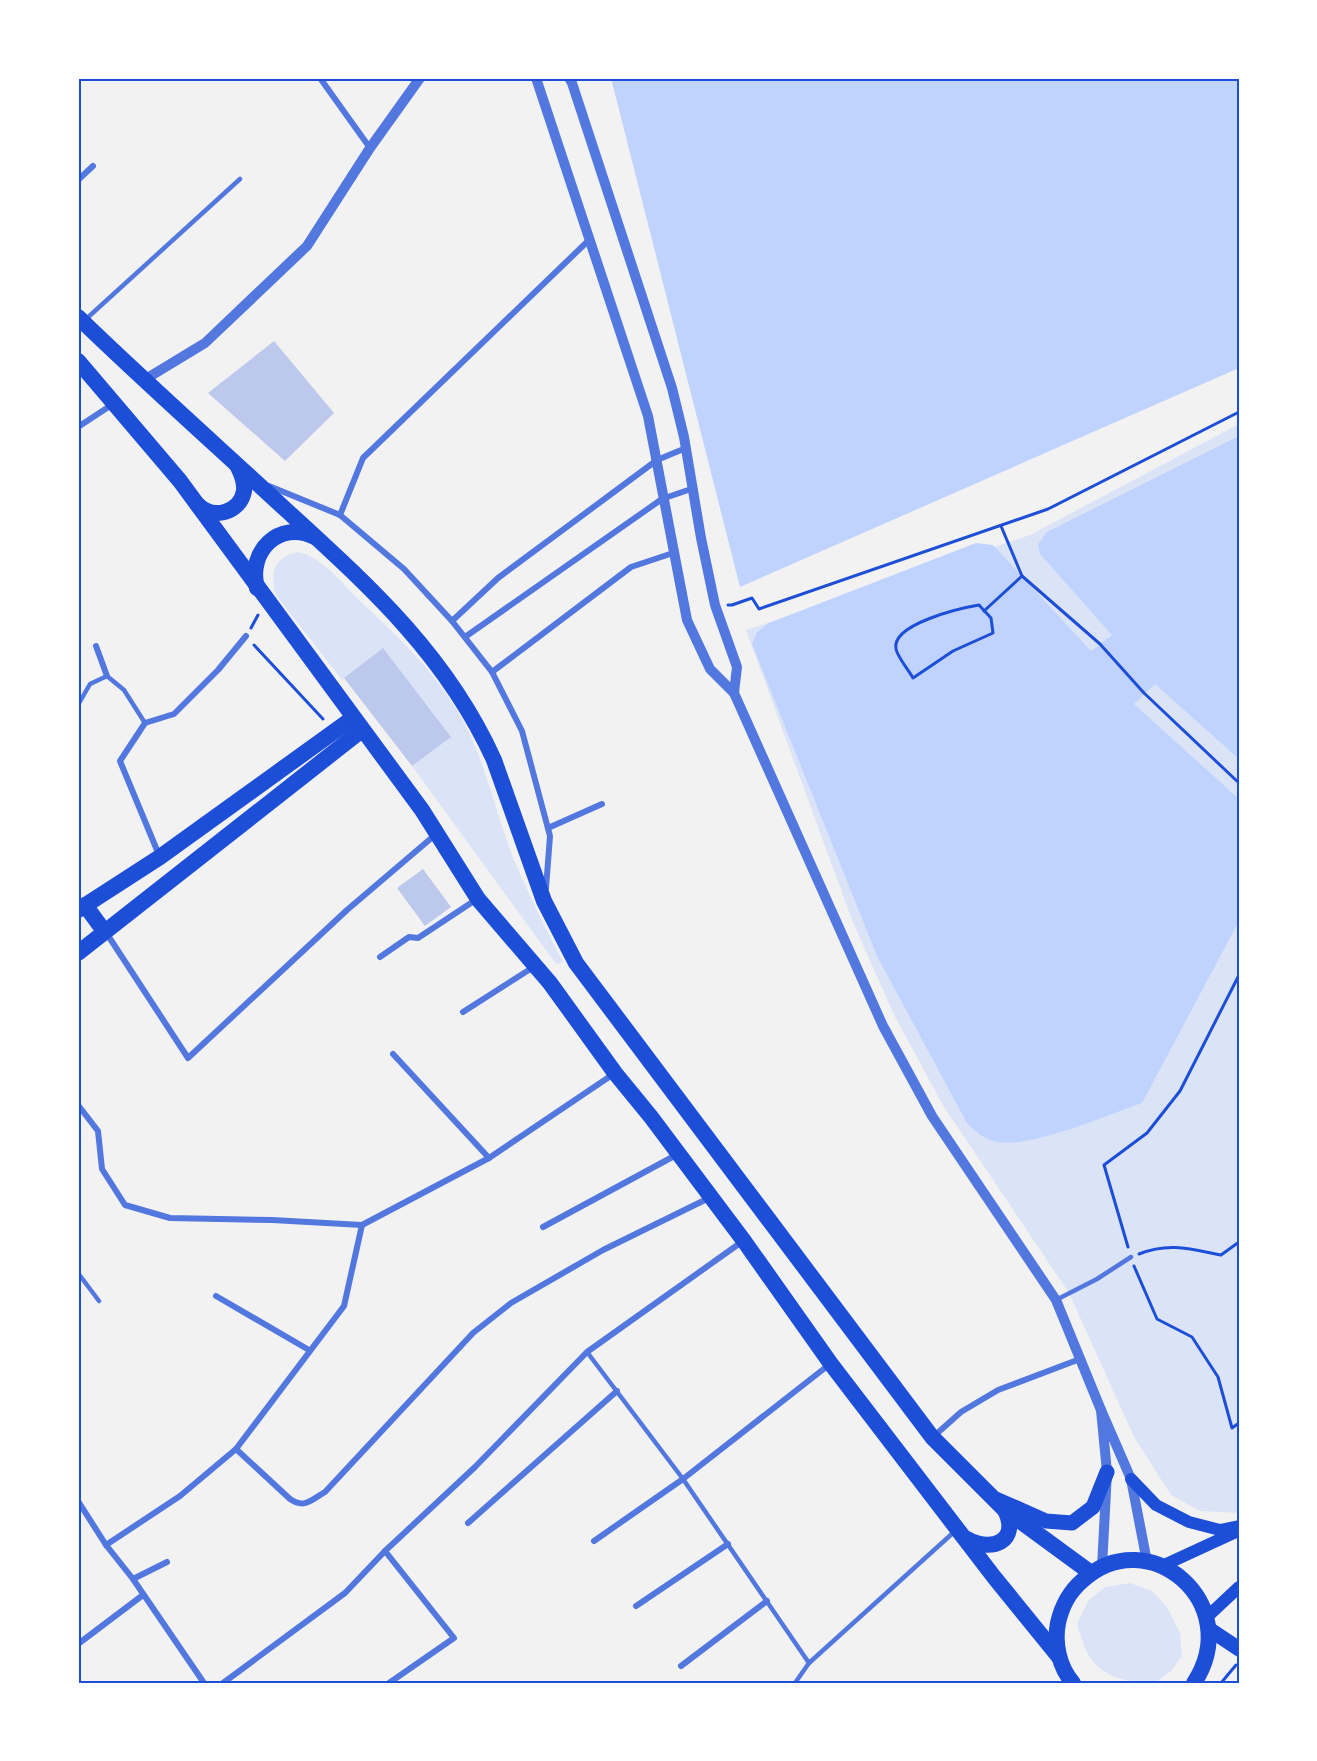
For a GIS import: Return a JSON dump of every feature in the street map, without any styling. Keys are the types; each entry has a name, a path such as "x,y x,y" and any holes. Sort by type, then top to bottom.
{"highway":[{"path":"81,319 144,380 355,573 404,624 437,663 468,707 494,760 544,900 576,963 932,1437 1005,1510 1096,1570"},
{"path":"78,361 195,502 438,832 478,899 535,966 679,1154 831,1364 1059,1657 1071,1682"},
{"path":"195,502 210,513 220,514 236,506 242,498 244,489 237,465"},
{"path":"262,594 255,579 257,559 268,543 275,537 293,532 302,532 319,539"},
{"path":"104,931 80,903 160,857 334,732 358,724"},
{"path":"78,953 358,724"},
{"path":"962,1534 984,1546 999,1543 1008,1533 1010,1525 1005,1510"},
{"path":"1059,1657 1056,1633 1061,1610 1073,1589 1096,1570 1116,1562 1132,1560 1154,1564 1182,1578 1197,1596 1208,1623 1209,1650 1202,1670 1194,1683"}],"main road":[{"path":"989,1495 1046,1521 1072,1523 1093,1507 1107,1472"},
{"path":"1131,1479 1156,1505 1189,1522 1220,1530 1239,1528"},
{"path":"1154,1564 1239,1528"},
{"path":"1239,1587 1208,1623 1239,1649"}],"street":[{"path":"320,78 370,148"},
{"path":"144,380 205,343 307,246 370,148 420,78"},
{"path":"536,78 648,416 662,499 687,620 710,669 734,693 883,1026 932,1116 1056,1300 1131,1479 1154,1564"},
{"path":"569,78 669,377 686,448 700,538 715,604 737,667 734,693"},
{"path":"78,180 93,166"},
{"path":"340,515 363,458 589,240"},
{"path":"78,427 115,403"},
{"path":"452,621 498,578 657,460 686,448"},
{"path":"255,481 340,515 404,569 452,621 492,672 522,731 550,836 544,900"},
{"path":"465,637 662,499 694,488"},
{"path":"492,672 631,567 673,553"},
{"path":"160,857 120,761 145,723 174,714 218,670 246,636"},
{"path":"96,646 107,676"},
{"path":"548,828 602,804"},
{"path":"104,931 188,1058 347,910 438,832"},
{"path":"380,957 409,937 418,938 478,899"},
{"path":"463,1012 535,966"},
{"path":"393,1054 489,1158"},
{"path":"78,1105 98,1131 102,1169 125,1205 170,1218 363,1225 489,1158 615,1073"},
{"path":"543,1227 679,1154"},
{"path":"236,1449 290,1499 298,1504 304,1504 325,1492 473,1333 511,1303 603,1250 711,1197"},
{"path":"106,1545 180,1496 236,1449 344,1306 363,1225"},
{"path":"223,1683 345,1593 385,1551 475,1467 587,1352 744,1241"},
{"path":"216,1296 309,1350"},
{"path":"932,1437 961,1412 998,1390 1080,1359"},
{"path":"594,1541 683,1479 831,1364"},
{"path":"468,1523 617,1391"},
{"path":"1096,1570 1107,1472 1101,1410"},
{"path":"78,1501 106,1545 133,1579 204,1683"},
{"path":"636,1606 728,1544"},
{"path":"385,1551 454,1638 389,1683"},
{"path":"133,1579 167,1562"},
{"path":"78,1644 143,1595"},
{"path":"681,1666 767,1601"}],"lane":[{"path":"81,319 240,179"},
{"path":"78,705 90,684 107,676 124,690 145,723"},
{"path":"1056,1300 1097,1279 1131,1257"},
{"path":"78,1273 99,1301"},
{"path":"587,1352 683,1479 809,1663"},
{"path":"795,1683 809,1663 962,1534"}],"path":[{"path":"715,604 732,605 752,597 759,609 1048,509 1239,412"},
{"path":"1000,525 1022,576 1100,644 1144,693 1239,783"},
{"path":"984,610 1022,576"},
{"path":"262,594 246,636 334,732"},
{"path":"979,604 984,610 991,618 993,633 953,651 913,678 896,650 896,640 903,631 954,609 979,604"},
{"path":"1239,975 1180,1091 1147,1133 1104,1165 1131,1257 1157,1319 1192,1337 1218,1377 1232,1428 1239,1423"},
{"path":"1131,1257 1151,1249 1175,1246 1221,1256 1239,1242"},
{"path":"1221,1683 1239,1661"}],"shaded area":[{"path":"1239,424 1239,1513 1200,1511 1171,1495 1134,1437 1069,1293 944,1107 894,1015 852,920 746,630 1030,535"},
{"path":"298,552 323,565 398,637 434,677 455,707 478,754 518,870 563,962 556,964 412,766 450,737 383,649 342,680 275,594 273,579 276,567 283,558"},
{"path":"1130,1583 1152,1591 1167,1607 1180,1633 1182,1656 1171,1671 1155,1683 1124,1680 1103,1671 1090,1657 1077,1624 1088,1601 1105,1587"}],"water":[{"path":"611,78 1239,78 1239,368 740,587"},
{"path":"1239,436 1239,759 1155,684 1134,704 1239,799 1239,921 1142,1103 1070,1129 1030,1140 1012,1143 989,1139 967,1123 877,956 752,644 757,632 769,623 976,543 993,545 1091,651 1112,635 1040,554 1038,544 1047,532"}],"building":[{"path":"274,341 334,413 285,461 208,393"},
{"path":"383,648 451,737 412,766 344,678"},
{"path":"423,869 451,907 425,926 397,888"}]}
